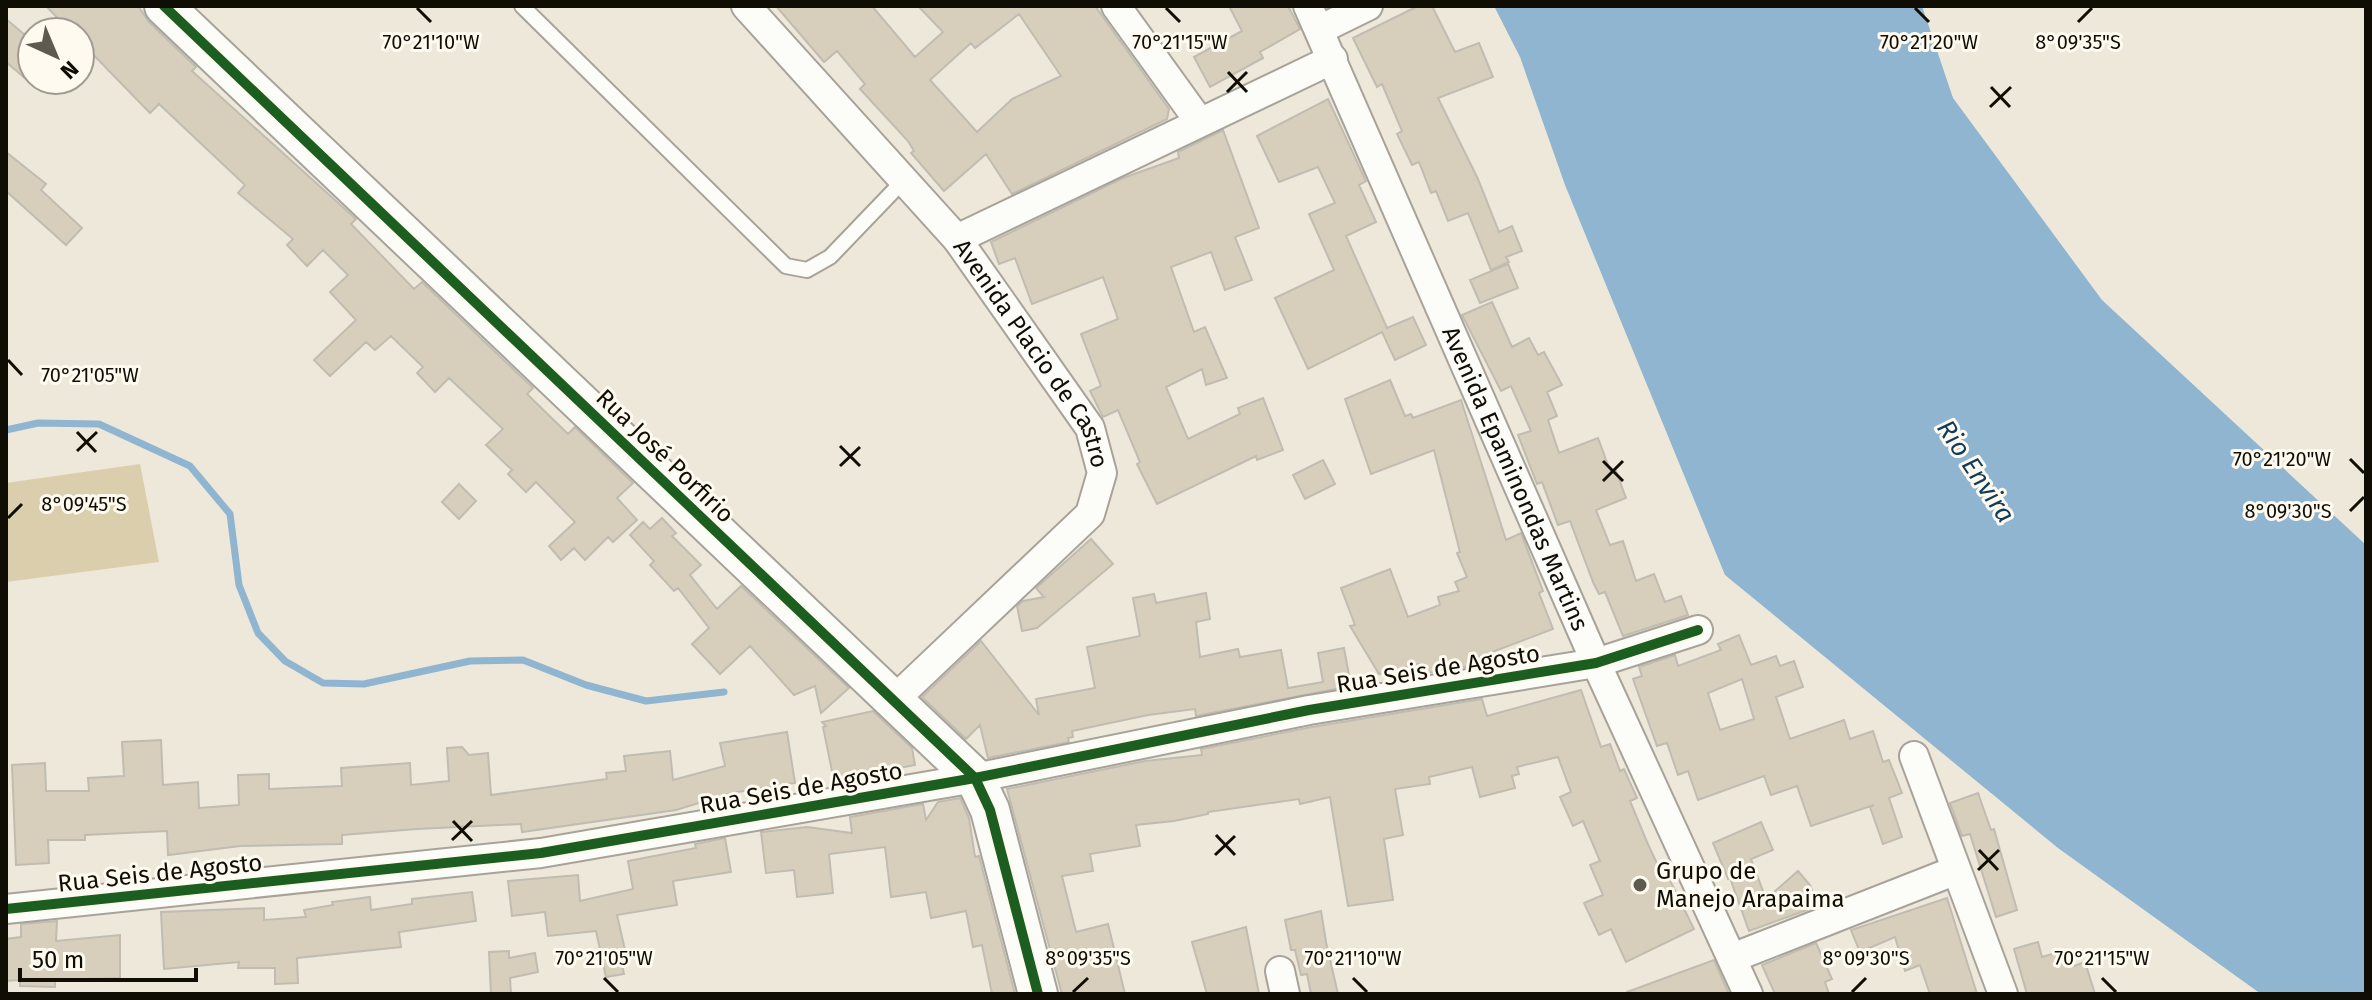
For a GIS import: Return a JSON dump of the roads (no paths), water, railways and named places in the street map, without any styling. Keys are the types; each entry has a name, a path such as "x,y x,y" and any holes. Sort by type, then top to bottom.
{"street":[{"name":"Rua José Porfirio","path":"164,6 975,778 990,810 1038,994"},
{"name":"Avenida Placio de Castro","path":"746,6 957,239 1090,428 1102,473 1090,514 893,701"},
{"path":"1116,6 1199,121"},
{"path":"1314,18 1368,6"},
{"name":"Avenida Epaminondas Martins","path":"1314,18 1596,663 1748,994"},
{"path":"957,239 1333,59"},
{"name":"Rua Seis de Agosto","path":"6,909 541,853 975,778 1309,710 1596,663 1698,630"},
{"path":"1914,756 1954,871 2003,994"},
{"path":"1732,958 1954,871"}],"lane":[{"path":"522,6 786,266 807,270 830,257 904,180"}],"water":[{"name":"Rio Envira","path":"1494,6 1922,6 1953,98 2102,300 2366,545 2366,994 2261,994 2058,848 1725,575 1565,185 1520,57"}],"waterway":[{"path":"6,430 38,423 99,424 190,466 230,514 239,585 258,633 285,661 323,683 364,684 470,661 523,660 586,685 646,701 724,692"}],"place":[{"name":"Grupo de Manejo Arapaima","path":"1640,885"}]}
